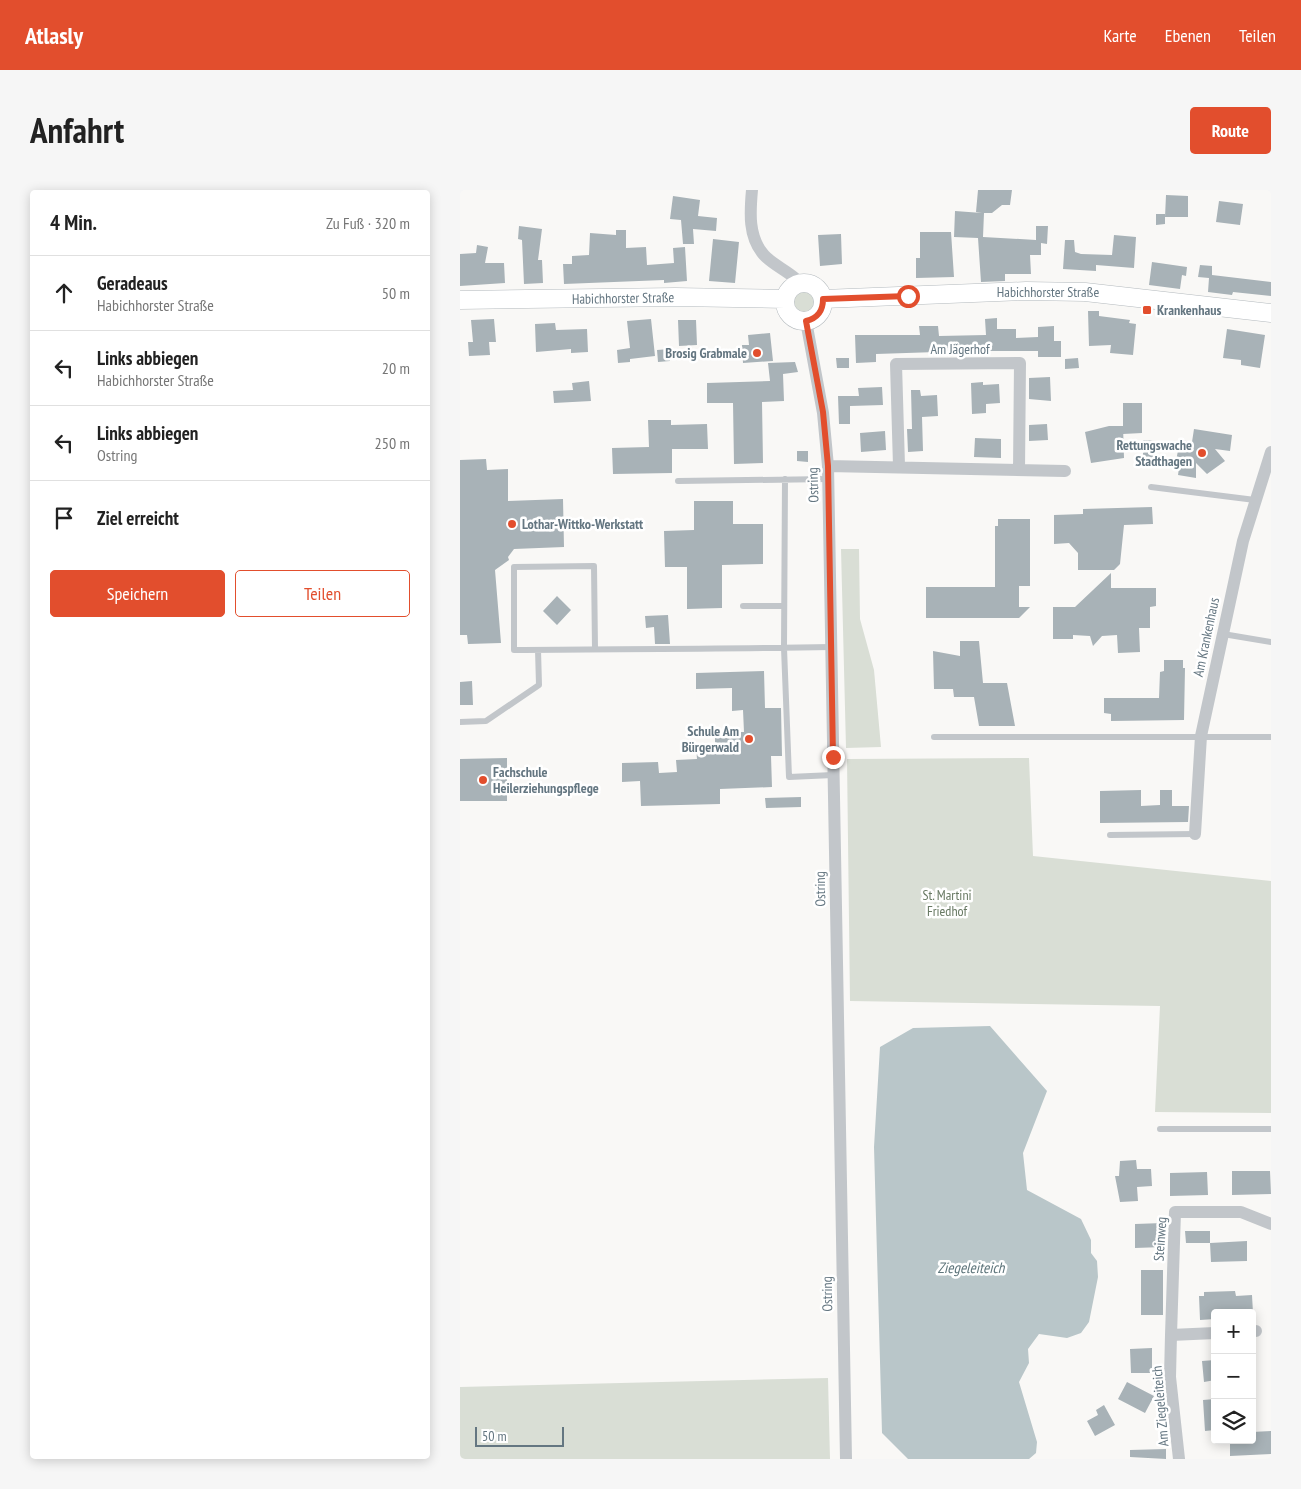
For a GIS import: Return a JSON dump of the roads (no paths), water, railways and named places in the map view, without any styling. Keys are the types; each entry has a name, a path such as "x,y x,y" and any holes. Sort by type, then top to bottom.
{"main road":[{"path":"798,284 811,284 817,288 823,299 821,311 817,316 806,321 790,315 786,299 790,290 798,284"},
{"name":"Habichhorster Straße","path":"823,299 1026,291 1085,292 1271,313"},
{"name":"Habichhorster Straße","path":"460,300 675,297 786,299"}],"street":[{"path":"752,190 750,217 754,236 764,255 790,274 798,284"},
{"name":"Ostring","path":"806,321 823,412 828,466 846,1459"},
{"name":"Am Jägerhof","path":"899,466 896,364 1020,363 1019,470"},
{"name":"Am Krankenhaus","path":"1195,834 1201,736 1243,541 1267,459"},
{"path":"828,466 1066,471"},
{"name":"Steinweg","path":"1171,1334 1175,1212 1240,1212 1271,1224"},
{"path":"1171,1334 1211,1333"},
{"name":"Am Ziegeleiteich","path":"1171,1334 1170,1376 1179,1459"}],"lane":[{"path":"786,479 784,648 789,777 833,775"},
{"path":"678,481 828,479"},
{"path":"1151,487 1256,500"},
{"path":"595,649 594,566 514,566 514,650 831,647"},
{"path":"743,606 784,606"},
{"path":"1222,633 1271,642"},
{"path":"460,722 486,721 539,685 538,650"},
{"path":"934,737 1271,737"},
{"path":"1110,835 1195,834"},
{"path":"1160,1129 1271,1129"}],"water":[{"name":"Ziegeleiteich","path":"990,1026 1047,1091 1023,1153 1027,1190 1081,1219 1091,1240 1091,1253 1097,1261 1098,1277 1089,1322 1081,1333 1067,1338 1039,1334 1028,1349 1029,1363 1019,1382 1037,1442 1036,1453 1029,1459 908,1459 882,1433 874,1147 880,1047 913,1028"}],"place":[{"name":"Krankenhaus","path":"1147,310"},
{"name":"Brosig Grabmale","path":"757,353"},
{"name":"Rettungswache Stadthagen","path":"1202,453"},
{"name":"Lothar-Wittko-Werkstatt","path":"512,524"},
{"name":"Schule Am Bürgerwald","path":"749,739"},
{"name":"Fachschule Heilerziehungspflege","path":"483,780"}],"park label":[{"name":"St. Martini Friedhof","path":"947,904"}]}
